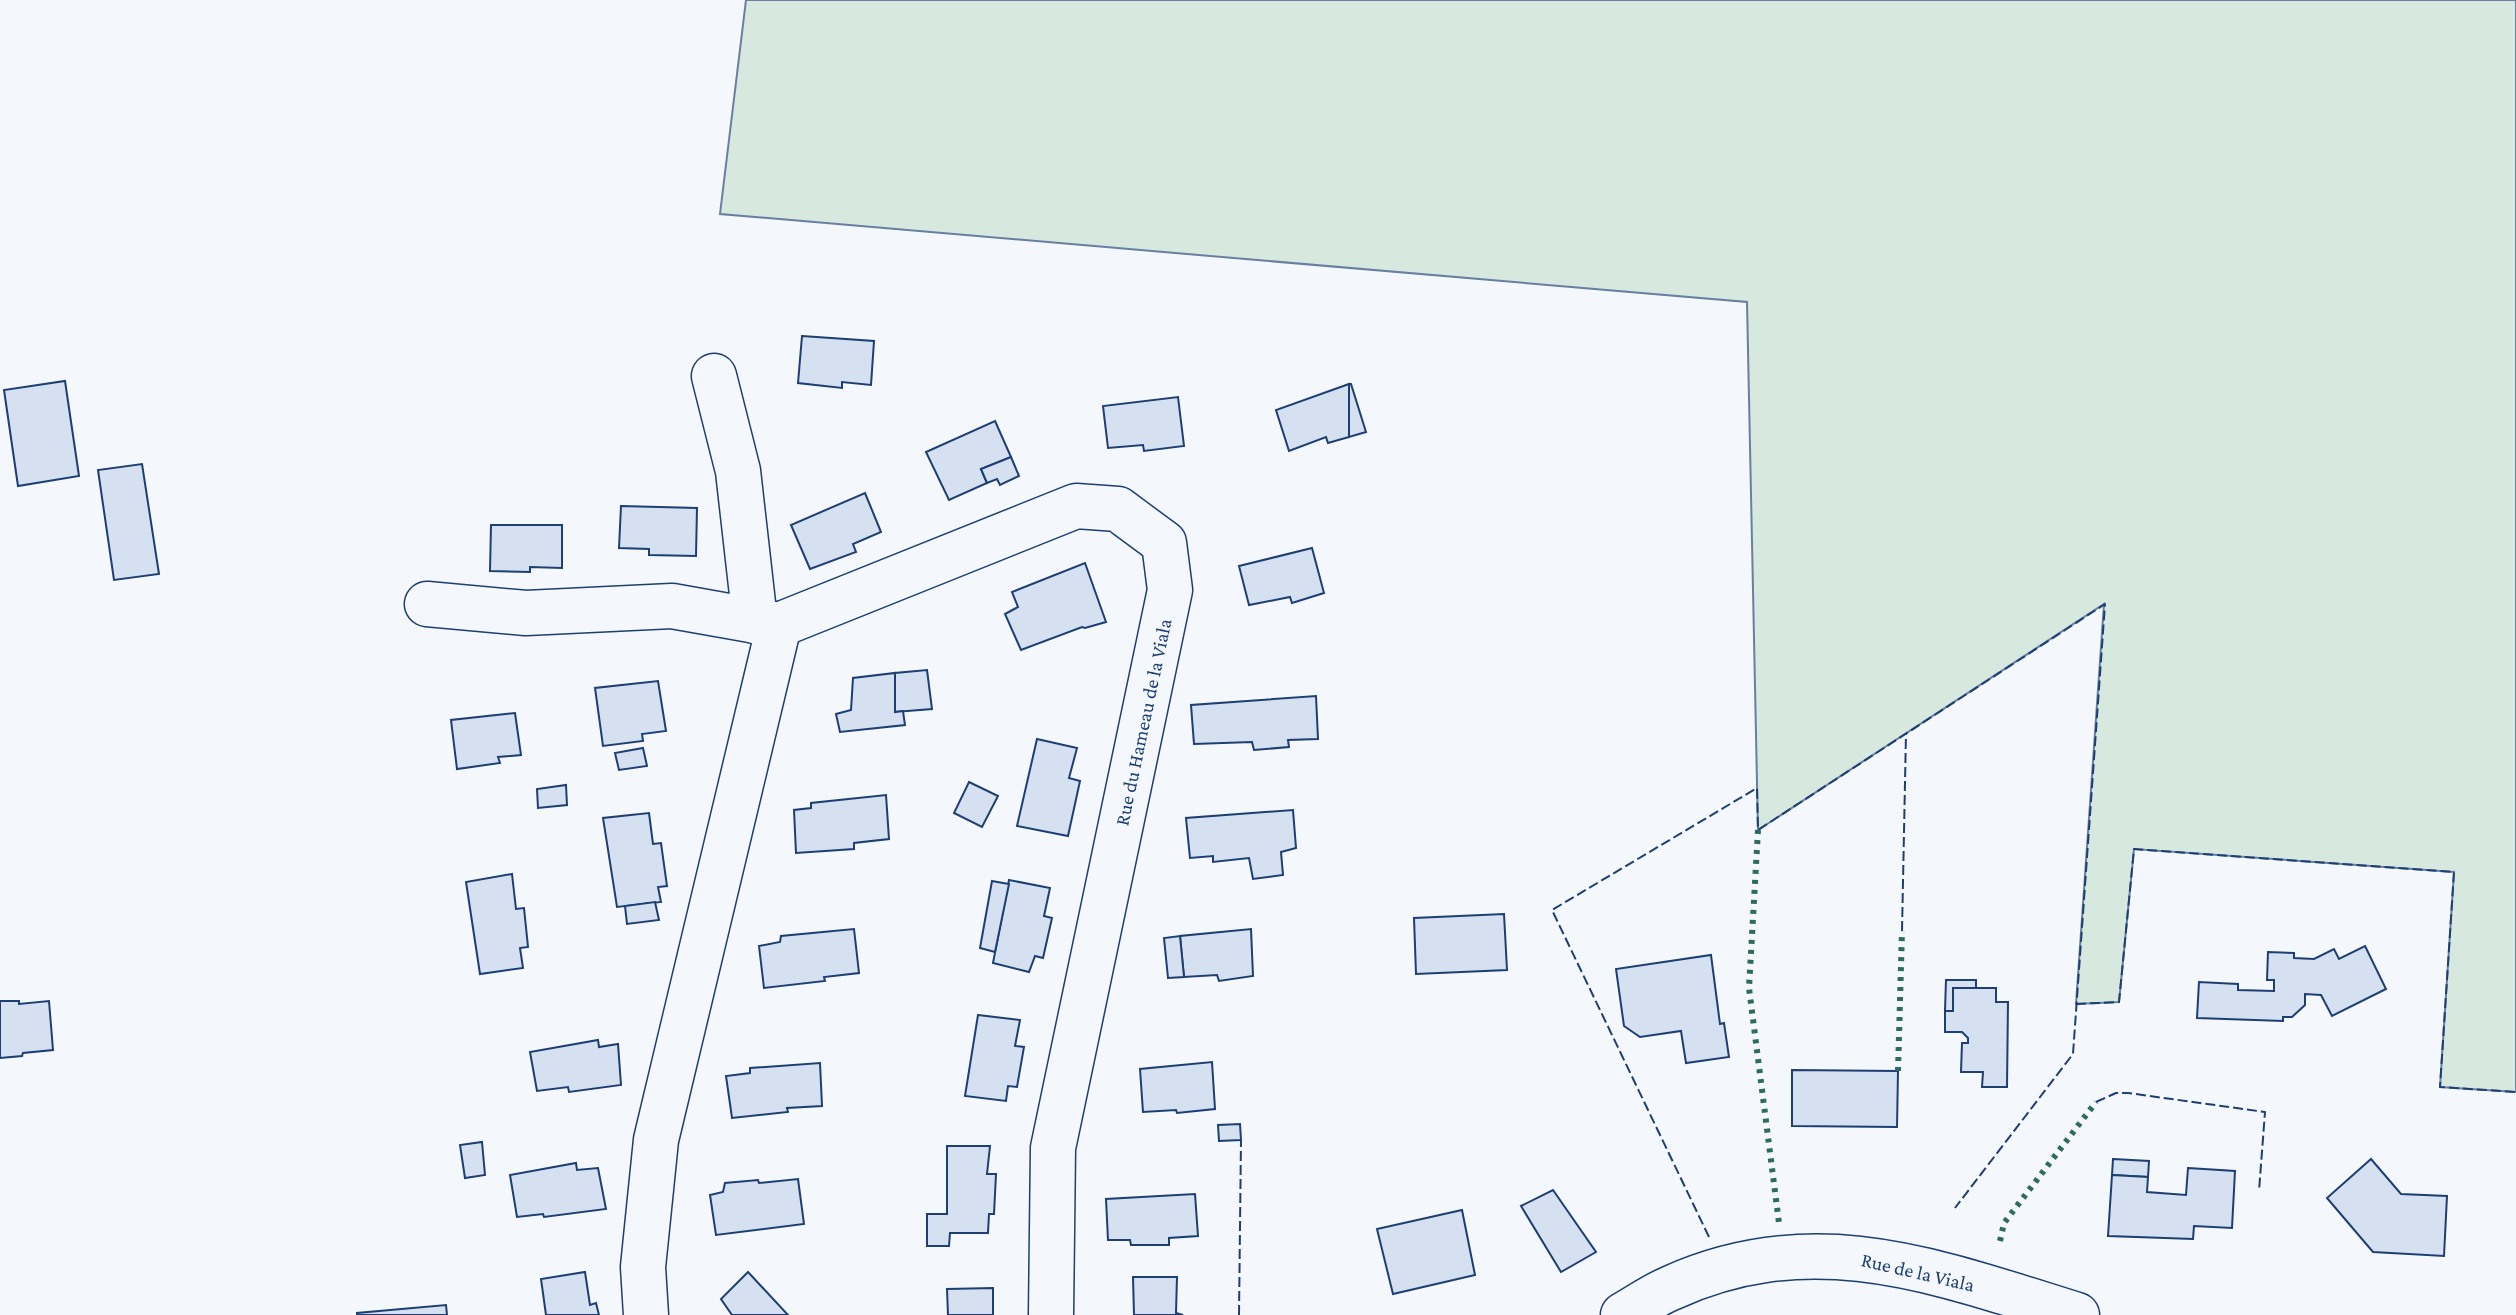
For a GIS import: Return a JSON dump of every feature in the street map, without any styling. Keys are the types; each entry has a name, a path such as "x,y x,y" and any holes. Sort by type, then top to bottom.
{"street":[{"path":"646,1315 643,1267 656,1140 767,623 738,471 714,376"},
{"name":"Rue du Hameau de la Viala","path":"767,623 1076,506 1118,509 1164,543 1170,590 1053,1148 1051,1315"},
{"path":"427,604 526,613 672,606 767,623"},
{"name":"Rue de la Viala","path":"1623,1315 1670,1288 1722,1269 1781,1257 1860,1257 1937,1272 2077,1315"}],"shaded area":[{"path":"746,0 2516,0 2516,1092 2440,1087 2454,872 2134,849 2119,1002 2076,1004 2104,604 1758,830 1747,302 720,214"}],"building":[{"path":"802,336 874,341 871,385 842,382 842,388 798,383"},
{"path":"65,381 79,476 18,486 4,390"},
{"path":"1349,384 1366,432 1349,437"},
{"path":"1349,384 1349,437 1328,443 1326,437 1289,451 1276,410"},
{"path":"1178,397 1184,446 1144,451 1143,445 1108,448 1103,406"},
{"path":"995,421 1011,457 981,469 987,483 949,500 926,452"},
{"path":"1011,457 1019,476 1000,485 997,479 987,483 981,469"},
{"path":"142,464 159,574 114,580 98,470"},
{"path":"865,493 881,532 853,544 856,552 810,569 791,525"},
{"path":"621,506 697,508 696,556 649,555 649,549 619,548"},
{"path":"491,525 562,525 562,568 530,567 530,572 490,571"},
{"path":"1312,548 1324,593 1292,603 1290,597 1249,605 1239,566"},
{"path":"1085,563 1106,622 1082,627 1021,650 1005,614 1018,607 1012,592"},
{"path":"927,670 932,709 895,712 895,673"},
{"path":"895,673 895,712 903,711 905,725 840,732 836,714 851,710 853,678"},
{"path":"658,681 666,731 642,734 643,741 603,746 595,688"},
{"path":"1316,696 1318,739 1288,740 1289,747 1254,750 1252,742 1194,744 1191,705"},
{"path":"515,713 521,755 498,757 500,763 457,769 451,720"},
{"path":"1037,739 1077,748 1069,778 1080,781 1068,836 1017,826"},
{"path":"643,748 647,766 619,770 615,753"},
{"path":"969,782 998,796 982,827 954,813"},
{"path":"566,785 567,805 538,808 537,789"},
{"path":"886,795 889,839 854,843 854,849 796,853 794,810 811,808 811,803"},
{"path":"1293,810 1296,848 1281,852 1283,875 1253,879 1249,858 1213,862 1213,856 1190,858 1186,818"},
{"path":"649,813 653,844 661,843 667,886 658,887 661,902 617,907 603,818"},
{"path":"512,874 516,909 524,908 528,947 520,948 523,968 480,974 466,882"},
{"path":"1009,880 1050,888 1044,916 1052,918 1043,958 1035,956 1029,972 993,963"},
{"path":"992,881 1009,884 995,952 980,948"},
{"path":"655,902 659,920 627,924 625,906"},
{"path":"1504,914 1507,970 1416,974 1414,918"},
{"path":"854,929 859,973 824,977 825,981 764,988 759,946 780,942 781,936"},
{"path":"1251,929 1253,976 1219,981 1217,975 1184,977 1180,936"},
{"path":"1180,936 1184,977 1168,978 1164,938"},
{"path":"2365,946 2386,989 2332,1016 2321,995 2305,994 2305,1005 2292,1017 2283,1017 2283,1021 2197,1018 2199,982 2238,984 2238,990 2274,991 2274,980 2267,980 2268,952 2294,953 2294,958 2314,959 2334,949 2339,959"},
{"path":"1711,955 1720,1024 1724,1023 1729,1057 1686,1063 1681,1031 1640,1037 1624,1026 1616,969"},
{"path":"1946,980 1976,980 1976,988 1953,988 1953,1011 1945,1011"},
{"path":"1953,988 1996,988 1996,1002 2008,1002 2007,1087 1982,1087 1983,1072 1961,1072 1962,1043 1968,1043 1968,1038 1962,1032 1945,1032 1945,1011 1953,1011"},
{"path":"0,1001 19,1001 19,1004 49,1001 53,1050 0,1058"},
{"path":"978,1015 1020,1020 1015,1046 1024,1047 1017,1087 1008,1086 1006,1101 965,1096"},
{"path":"598,1040 599,1047 618,1044 621,1085 569,1092 568,1087 537,1091 530,1052"},
{"path":"1212,1062 1215,1109 1177,1113 1176,1110 1143,1112 1140,1069"},
{"path":"820,1063 822,1106 787,1108 788,1112 732,1118 726,1076 750,1073 750,1068"},
{"path":"1792,1070 1898,1071 1897,1127 1792,1126"},
{"path":"1240,1124 1241,1140 1219,1141 1218,1125"},
{"path":"482,1142 485,1175 465,1178 460,1145"},
{"path":"947,1146 990,1146 987,1174 996,1174 994,1214 989,1214 988,1233 950,1233 949,1246 927,1246 927,1214 947,1214"},
{"path":"2113,1159 2149,1161 2148,1177 2112,1175"},
{"path":"2371,1159 2401,1194 2447,1196 2444,1256 2373,1252 2327,1198"},
{"path":"576,1163 577,1170 598,1168 606,1209 544,1217 543,1214 517,1217 510,1175"},
{"path":"2188,1168 2235,1171 2232,1228 2194,1226 2193,1239 2108,1236 2112,1175 2148,1177 2147,1192 2186,1195"},
{"path":"798,1179 804,1224 716,1235 710,1195 723,1192 725,1183"},
{"path":"1553,1190 1596,1252 1561,1272 1521,1206"},
{"path":"1195,1194 1198,1236 1169,1238 1169,1245 1131,1245 1130,1240 1108,1240 1106,1199"},
{"path":"1462,1210 1475,1275 1393,1294 1377,1229"},
{"path":"585,1272 590,1305 596,1303 599,1315 546,1315 541,1279"},
{"path":"748,1272 788,1315 732,1315 721,1299"},
{"path":"1133,1277 1177,1277 1176,1313 1183,1315 1134,1315"},
{"path":"993,1288 993,1315 948,1315 947,1289"},
{"path":"446,1305 447,1315 357,1315 357,1313"}],"hedge":[{"path":"1758,830 1749,988 1779,1223"},
{"path":"1898,1071 1902,931"},
{"path":"2000,1241 2004,1223 2096,1102"}],"fence":[{"path":"1709,1237 1552,910 1757,788 1758,830 2105,604 2073,1054 1955,1208"},
{"path":"1902,931 1906,733"},
{"path":"2076,1004 2119,1002 2134,849 2454,872 2440,1087 2516,1092"},
{"path":"2096,1102 2116,1093 2128,1093 2265,1112 2259,1191"},
{"path":"1239,1315 1241,1140"}]}
